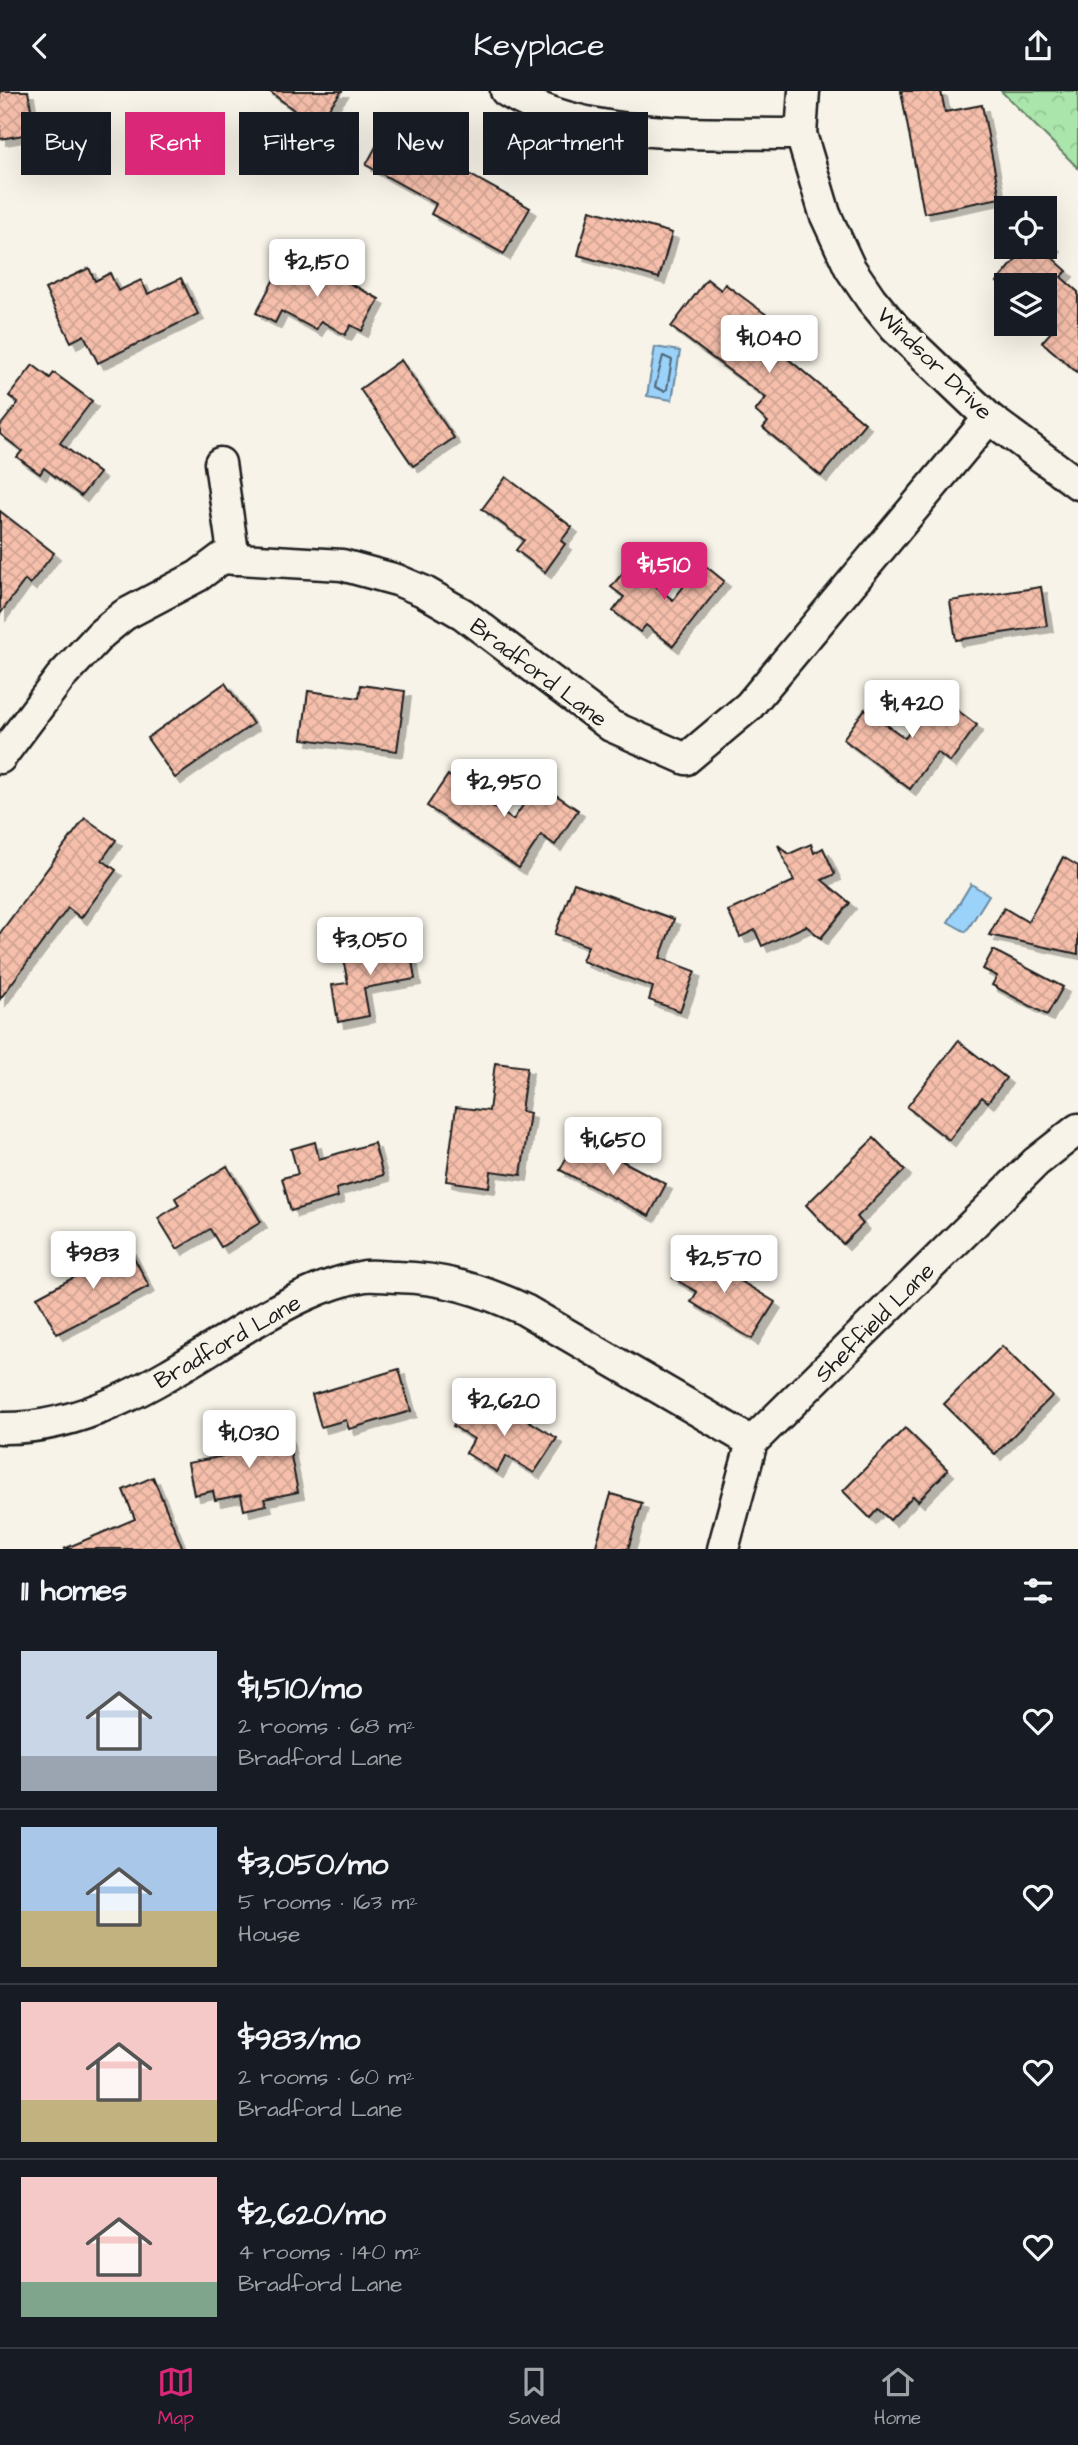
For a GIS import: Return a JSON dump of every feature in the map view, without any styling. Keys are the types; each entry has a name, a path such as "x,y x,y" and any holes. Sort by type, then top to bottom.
{"street":[{"path":"506,91 558,113 614,127 801,134"},
{"name":"Windsor Drive","path":"804,91 801,134 829,225 850,268 871,299 895,328 989,418 1078,484"},
{"name":"Bradford Lane","path":"5,742 101,633 124,615 198,576 222,558 342,565 397,580 423,591 463,614 611,726 686,759 749,706 989,418"},
{"path":"220,463 234,559"},
{"name":"Sheffield Lane","path":"752,1442 1036,1162 1078,1129"},
{"name":"Bradford Lane","path":"0,1428 31,1429 90,1412 152,1384 286,1303 366,1276 425,1278 488,1293 525,1310 752,1442"},
{"path":"723,1549 752,1442"}],"green space":[{"path":"1001,91 1078,91 1078,168"}],"water":[{"path":"655,347 680,351 672,400 647,396"},
{"path":"971,884 989,895 966,932 948,922"}],"building":[{"path":"0,91 28,91 32,112 21,112 21,135 0,139"},
{"path":"269,91 342,91 326,112 297,112"},
{"path":"901,91 941,91 945,112 982,105 1000,196 924,213"},
{"path":"373,152 373,169 366,165"},
{"path":"469,174 530,208 504,254 431,214 436,204 384,175"},
{"path":"590,210 672,233 659,278 578,255"},
{"path":"303,258 379,299 362,331 351,325 345,335 321,321 316,330 281,311 275,323 256,313 283,262 297,269"},
{"path":"1016,259 1054,259 1067,271 1061,277 1078,292 1078,373 1042,342 1048,336 1057,336 1057,273 1005,273"},
{"path":"89,268 95,281 110,273 118,291 141,280 148,294 181,278 198,314 98,363 84,335 71,342 45,289"},
{"path":"707,279 721,290 725,284 787,330 774,347 865,423 821,476 763,428 768,422 755,411 766,398 671,327"},
{"path":"401,360 454,438 413,466 360,389"},
{"path":"33,365 50,378 54,373 92,401 60,443 99,473 81,496 44,468 40,474 17,457 22,451 0,434 0,426 18,403 9,396"},
{"path":"506,477 572,527 561,541 565,544 545,572 516,550 524,540 482,509"},
{"path":"0,511 54,553 30,584 25,580 0,614"},
{"path":"702,563 724,581 673,646 646,625 640,632 613,611 624,597 611,587 629,565 673,600"},
{"path":"1041,587 1047,626 956,640 950,601"},
{"path":"225,683 253,724 175,778 147,738"},
{"path":"361,685 405,691 397,751 302,739 308,691 359,698"},
{"path":"937,695 977,725 950,762 937,752 910,789 843,739 865,709 905,738"},
{"path":"448,775 513,820 538,783 578,810 555,845 541,835 519,868 427,806"},
{"path":"85,818 116,840 102,860 116,870 81,918 68,908 0,999 0,933"},
{"path":"811,844 814,853 823,848 835,874 822,880 850,903 821,938 806,926 762,946 755,930 740,937 728,911 794,881 778,845 789,854"},
{"path":"1063,857 1078,866 1078,954 989,935 1004,908 1028,922"},
{"path":"574,883 674,919 660,958 695,971 680,1011 649,1000 653,987 582,961 588,946 555,934"},
{"path":"409,942 415,979 364,988 369,1016 338,1022 332,985 348,983 342,954"},
{"path":"993,950 1063,987 1047,1015 992,985 997,976 983,969"},
{"path":"958,1041 1006,1078 988,1102 982,1097 949,1140 907,1107"},
{"path":"495,1063 527,1067 521,1111 530,1113 521,1175 491,1171 489,1187 446,1181 456,1107 489,1111"},
{"path":"577,1137 666,1184 649,1216 560,1170"},
{"path":"874,1138 905,1170 857,1217 863,1224 843,1244 806,1205"},
{"path":"315,1142 319,1159 374,1143 383,1175 336,1189 338,1197 291,1211 282,1178 298,1174 291,1149"},
{"path":"227,1166 261,1222 221,1247 210,1229 177,1249 158,1218 179,1205 175,1198"},
{"path":"129,1248 149,1286 57,1334 37,1297"},
{"path":"690,1250 775,1302 752,1339 691,1302 697,1292 673,1278"},
{"path":"1002,1346 1052,1396 995,1454 944,1404"},
{"path":"399,1369 411,1411 349,1429 346,1420 321,1427 312,1395"},
{"path":"468,1401 501,1421 509,1409 557,1438 534,1473 506,1456 497,1472 466,1453 474,1439 453,1426"},
{"path":"285,1426 298,1492 264,1499 266,1505 244,1510 241,1495 215,1500 213,1491 194,1495 188,1463 244,1452 242,1435"},
{"path":"905,1428 948,1470 918,1501 913,1496 890,1520 878,1509 870,1518 843,1491"},
{"path":"153,1477 183,1549 64,1549 135,1519 123,1490"},
{"path":"611,1494 642,1503 628,1549 595,1549"}]}
